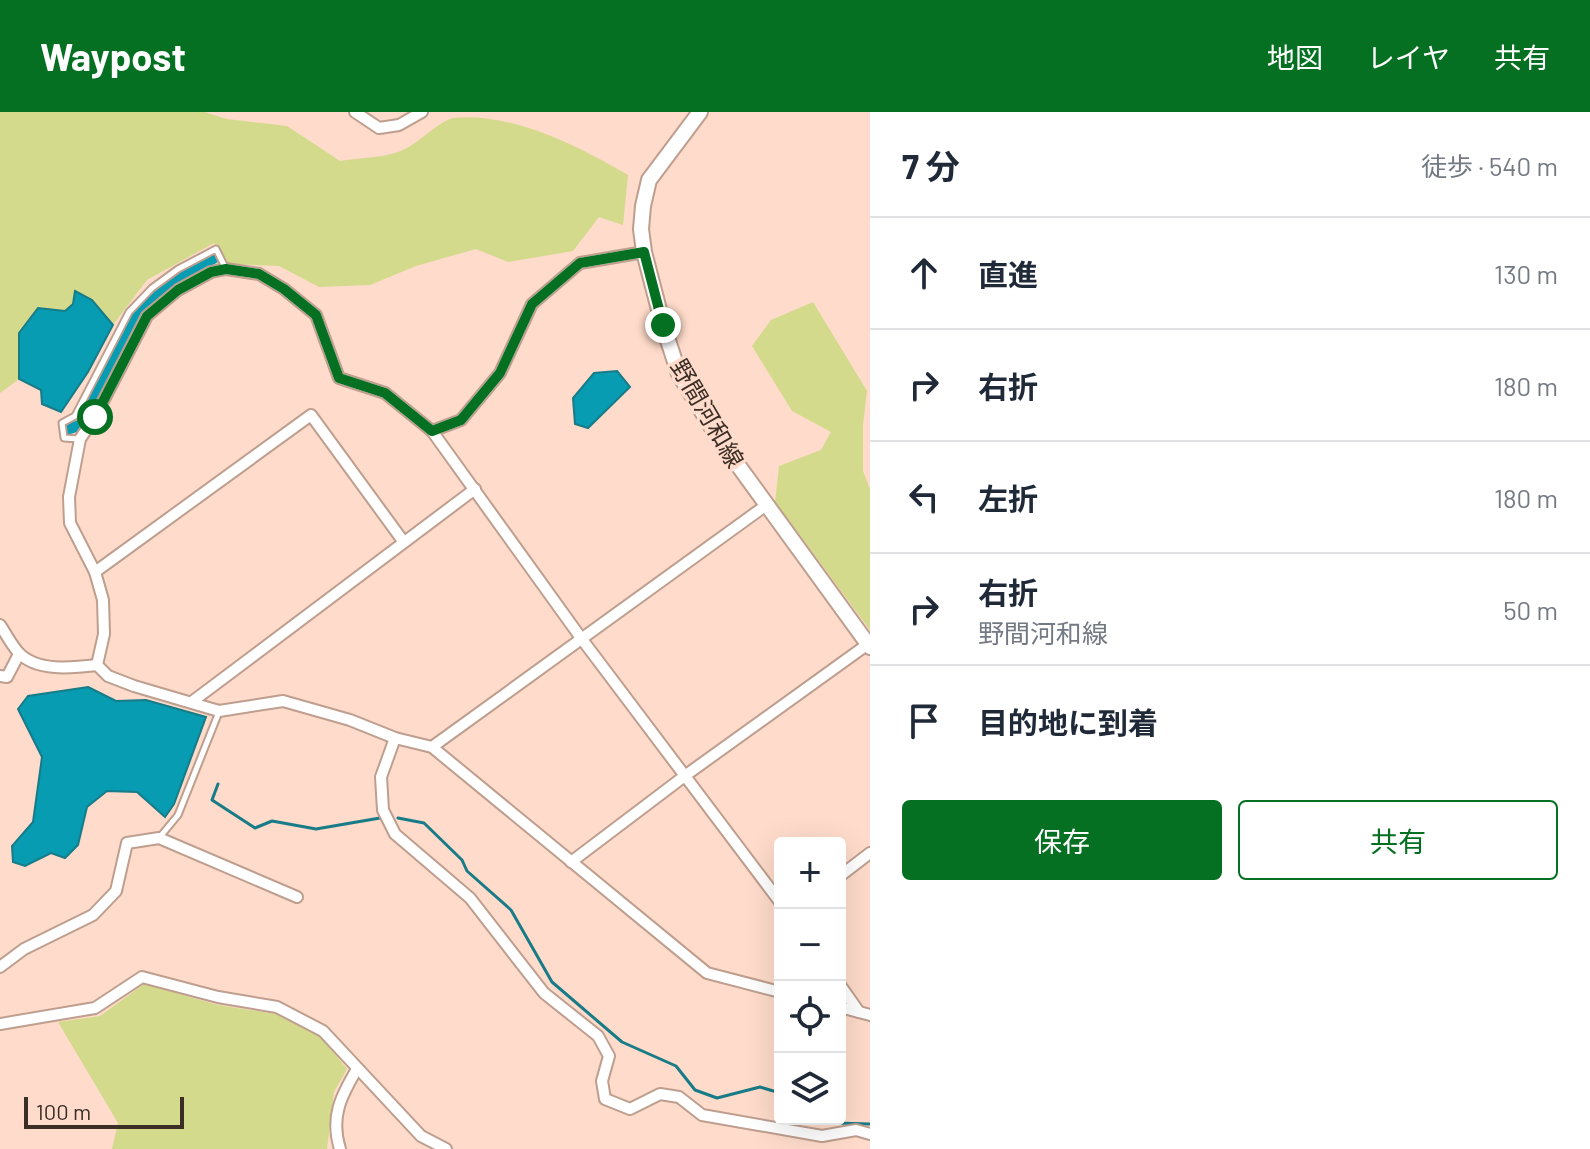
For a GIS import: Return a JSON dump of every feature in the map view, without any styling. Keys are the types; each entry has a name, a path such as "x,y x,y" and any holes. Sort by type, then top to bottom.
{"main road":[{"name":"野間河和線","path":"700,112 649,180 641,229 644,252 679,374 765,506 869,646"}],"street":[{"path":"355,112 379,128 399,125 422,112"},
{"path":"432,431 461,420 500,373 532,304 580,263 644,252"},
{"path":"97,665 104,634 103,600 95,572 70,523 69,497 80,439 95,417 147,316 178,290 211,272 226,269 259,274 284,289 316,315 339,378 385,393 432,431 581,638 774,894"},
{"path":"95,572 311,415 403,541"},
{"path":"193,701 475,489"},
{"path":"432,747 765,506"},
{"path":"0,625 19,654 44,665 97,665"},
{"path":"571,862 686,775 869,646"},
{"path":"0,676 7,677 19,654"},
{"path":"97,665 108,676 134,686 219,711 283,701 432,747 707,973 774,990"},
{"path":"395,738 381,777 383,810 395,834 470,898 544,993 598,1036 609,1056 602,1081 605,1099 630,1109 660,1094 679,1097 702,1115 822,1136 856,1130 870,1134"},
{"path":"0,967 24,949 93,915 116,891 127,843 159,838 297,897"},
{"path":"846,871 870,853"},
{"path":"0,1024 95,1008 142,977 218,997 277,1007 323,1031 421,1136 446,1149"},
{"path":"846,992 865,1013"},
{"path":"340,1149 335,1131 341,1097 357,1069"}],"lane":[{"path":"80,439 64,438 62,423 75,416 129,312 152,288 178,269 216,249 226,269"},
{"path":"159,838 178,815 219,711"}],"green space":[{"path":"0,112 204,112 227,119 287,126 340,161 403,150 452,118 498,120 544,133 628,175 623,225 599,217 573,251 508,262 476,249 416,266 370,285 319,287 279,266 229,264 214,243 147,280 113,325 92,300 75,292 73,304 65,311 19,333 19,379 0,393"},
{"path":"813,302 867,391 863,471 870,489 870,630 775,502 779,466 821,450 831,432 792,411 752,346 771,320"},
{"path":"144,984 218,1005 276,1014 321,1037 347,1069 334,1092 327,1149 112,1149 118,1123 58,1022 100,1016"}],"water":[{"path":"75,291 92,300 113,325 88,372 61,412 42,404 41,390 19,379 19,333 38,308 65,311 73,304"},
{"path":"617,371 630,387 588,428 575,424 573,398 594,373"},
{"path":"88,687 116,701 146,700 206,717 174,804 165,817 137,792 107,791 87,807 78,845 65,858 51,853 25,866 13,862 12,846 33,822 42,757 18,709 28,696"}],"waterway":[{"path":"65,430 81,425 103,376 140,311 173,282 214,258"},
{"path":"218,784 212,800 255,828 272,821 316,829 380,818"},
{"path":"398,818 424,823 462,860 467,871 511,910 552,982 622,1042 676,1066 695,1090 717,1098 760,1087 774,1091"},
{"path":"846,1123 870,1124"}],"route":[{"path":"95,417 147,316 178,290 211,272 226,269 259,274 284,289 316,315 339,378 385,393 432,431 461,420 500,373 532,304 580,263 644,252 663,325"}]}
